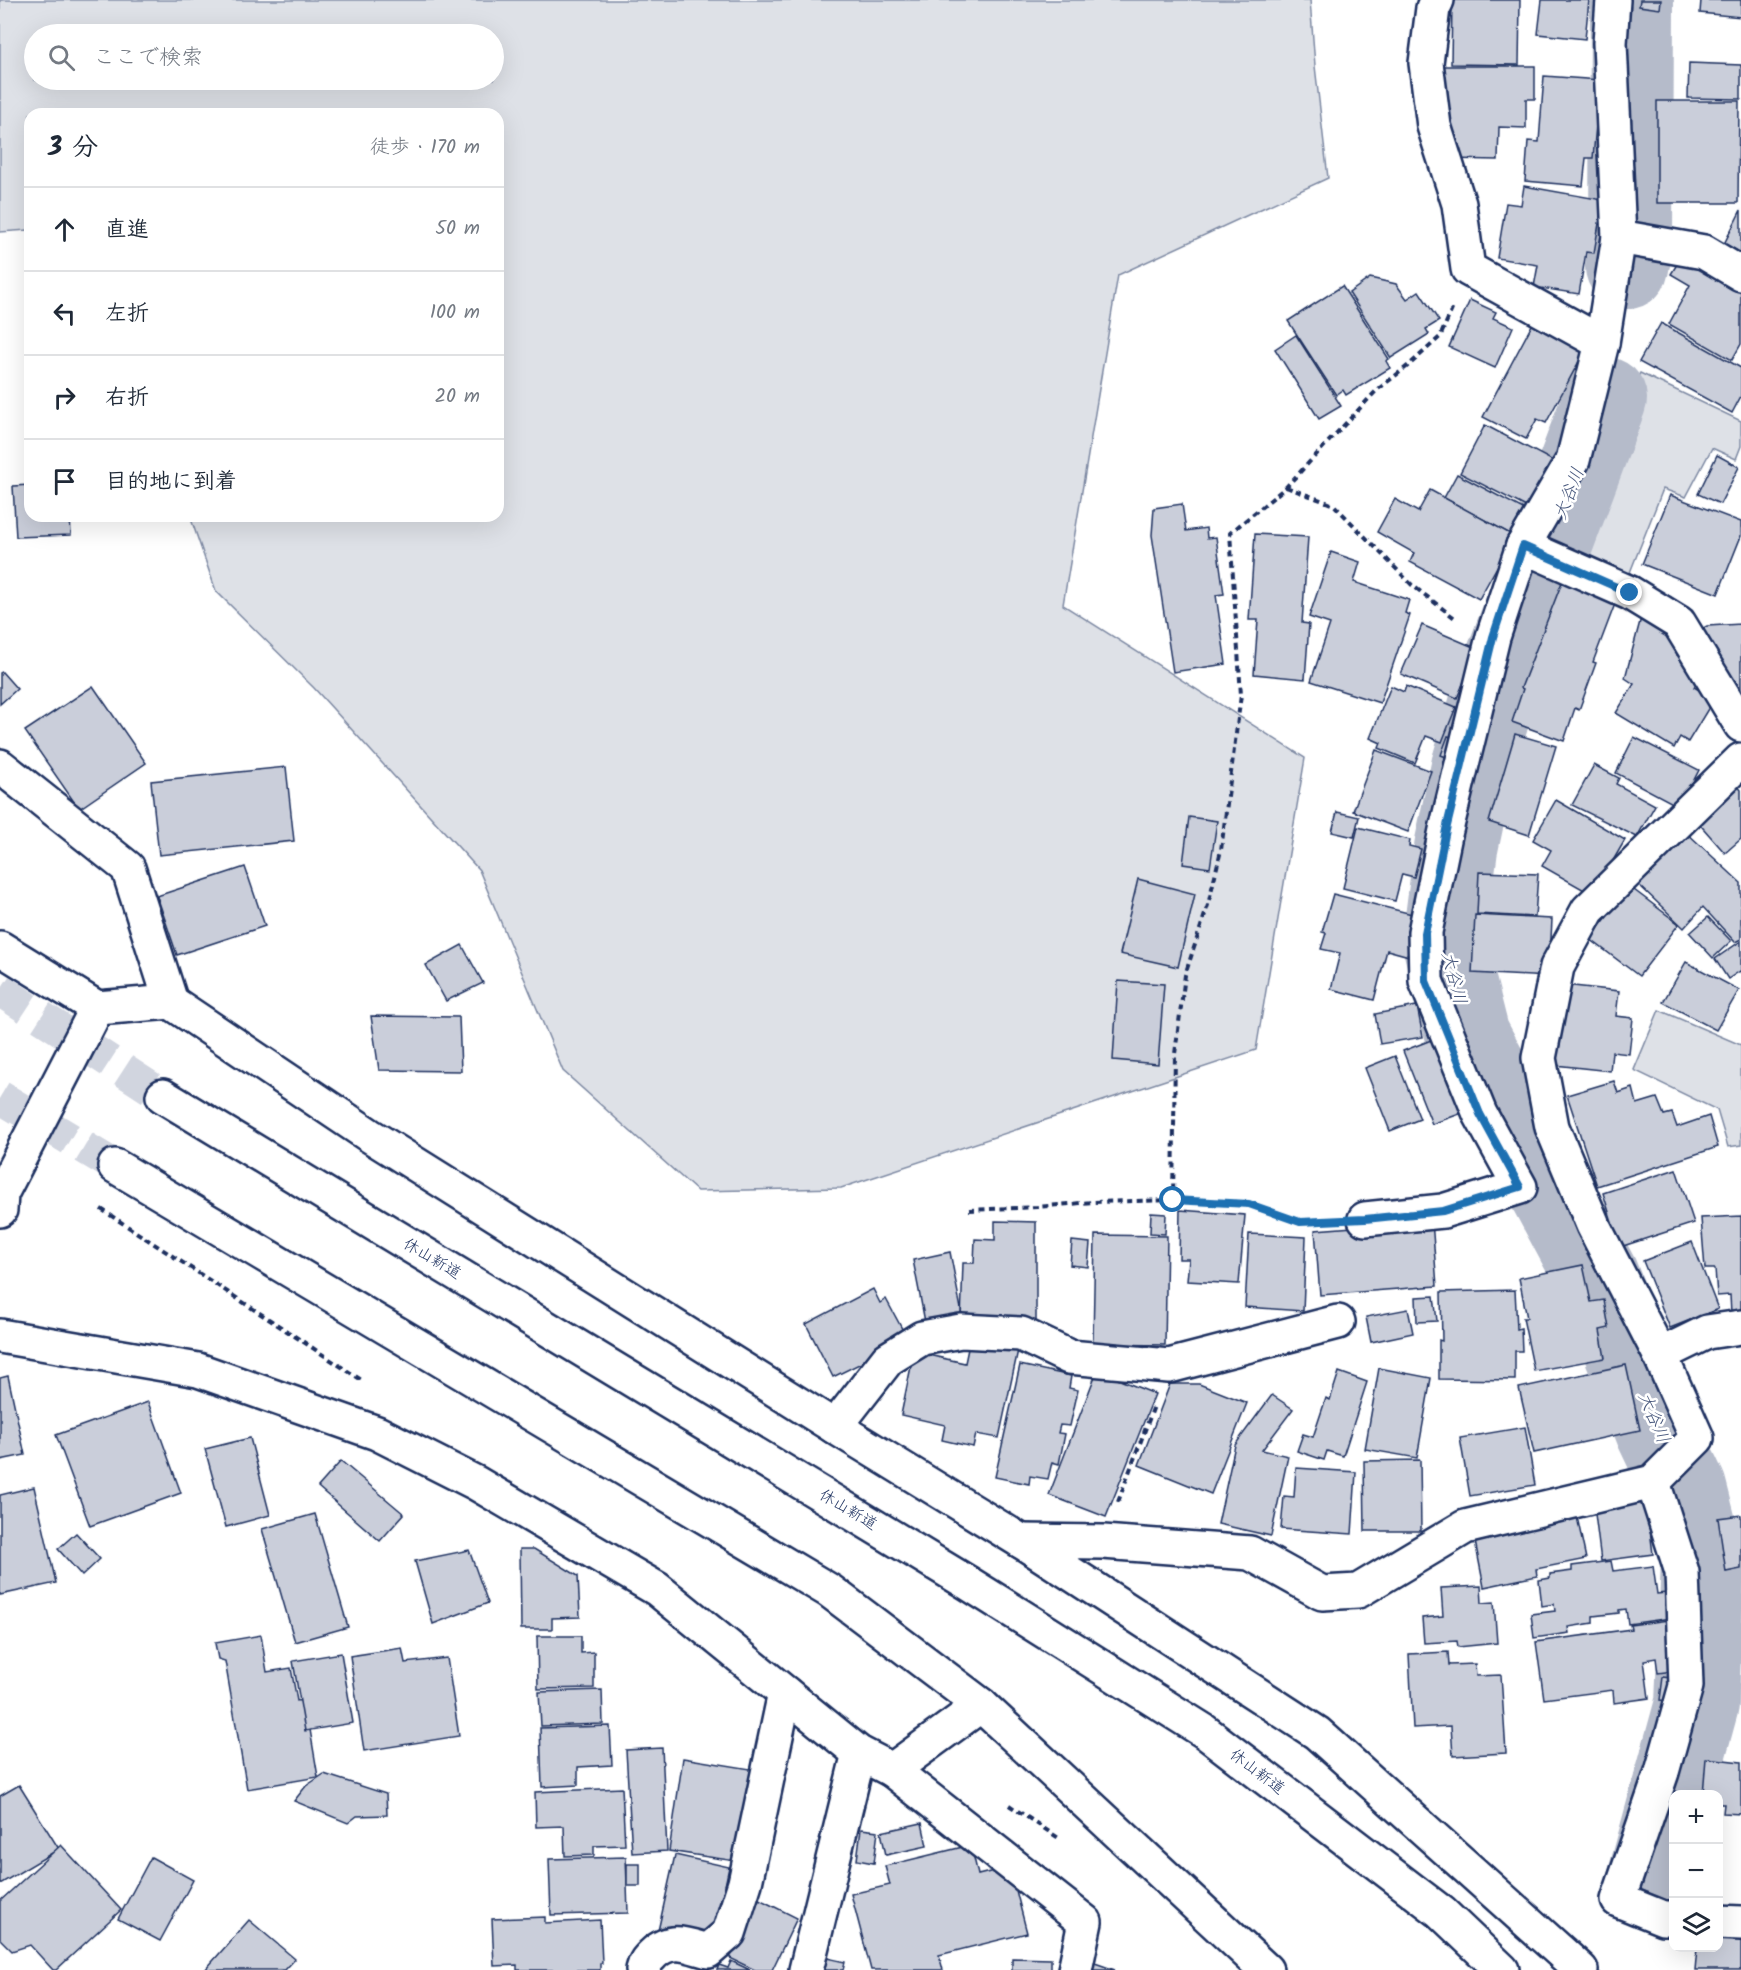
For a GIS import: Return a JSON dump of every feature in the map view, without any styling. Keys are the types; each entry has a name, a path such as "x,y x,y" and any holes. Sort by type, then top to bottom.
{"main road":[{"path":"1437,0 1433,8 1426,63 1434,126 1459,204 1468,269 1602,343"},
{"path":"1365,1219 1443,1211 1520,1187 1480,1114 1426,981 1425,933 1446,830 1493,637 1523,546 1573,460 1602,343 1619,237 1610,44 1613,0"},
{"path":"1619,237 1704,252 1741,274"},
{"path":"1523,546 1630,593 1679,623 1741,725"},
{"path":"1021,1541 1103,1542 1250,1553 1322,1593 1358,1591 1465,1527 1653,1482 1698,1438 1660,1355 1593,1225 1552,1127 1539,1058 1557,967 1588,910 1741,760"},
{"path":"0,766 128,868 171,1002 369,1135 1021,1541 1317,1733 1581,1970"},
{"path":"0,948 97,1008 171,1002"},
{"path":"0,1210 1,1194 97,1008"},
{"name":"休山新道","path":"163,1096 968,1583 1204,1731 1441,1912 1502,1970"},
{"path":"115,1166 830,1591 981,1705 1266,1970"},
{"path":"835,1427 888,1359 922,1338 961,1331 1022,1334 1069,1357 1169,1366 1338,1322"},
{"path":"1660,1355 1707,1332 1741,1327"},
{"path":"0,1336 198,1370 377,1433 476,1483 657,1589 859,1753 892,1770 1085,1922 1075,1970"},
{"path":"1653,1482 1682,1572 1686,1686 1662,1772 1618,1900 1668,1918"},
{"path":"653,1958 679,1943 708,1951 729,1933 745,1883 785,1693"},
{"path":"892,1770 981,1705"},
{"path":"806,1970 859,1753"},
{"path":"1723,1922 1741,1923"}],"path":[{"path":"1173,1200 1175,1054 1185,975 1209,905 1221,850 1241,695 1230,533 1286,488 1377,390 1440,337 1468,269"},
{"path":"1286,488 1334,505 1412,585 1449,616 1493,637"},
{"path":"969,1210 1092,1202 1173,1200 1249,1204 1300,1222 1365,1219"},
{"path":"1103,1542 1169,1366"}],"shaded area":[{"path":"0,0 1310,0 1328,178 1118,275 1063,605 1305,758 1256,1050 841,1188 697,1191 563,1071 479,870 314,688 216,591 192,522 504,522 504,108 24,108 24,230 0,232"},
{"path":"1640,373 1741,421 1741,446 1736,459 1712,448 1686,497 1663,489 1627,580 1559,551 1596,462"},
{"path":"1659,1010 1741,1045 1741,1145 1728,1147 1717,1110 1634,1070"}],"building":[{"path":"1452,0 1520,0 1519,65 1451,64"},
{"path":"1542,0 1589,0 1585,39 1538,34"},
{"path":"1640,0 1661,0 1660,9 1639,6"},
{"path":"1701,0 1741,0 1741,17 1700,13"},
{"path":"1689,63 1741,65 1741,99 1688,98"},
{"path":"1440,66 1535,66 1535,99 1526,99 1526,128 1499,127 1498,160 1449,159"},
{"path":"1544,76 1600,80 1593,158 1586,158 1583,186 1525,181 1528,141 1539,142"},
{"path":"1657,101 1739,101 1738,203 1657,203"},
{"path":"1524,186 1603,200 1594,253 1586,252 1579,294 1534,287 1538,265 1497,258 1506,203 1521,205"},
{"path":"1741,210 1741,253 1724,244"},
{"path":"1685,251 1741,283 1741,344 1732,360 1669,324 1690,285 1671,274"},
{"path":"1370,278 1396,284 1407,299 1419,291 1439,321 1426,329 1429,334 1391,358 1349,293"},
{"path":"1342,286 1389,359 1386,361 1390,368 1346,395 1343,390 1336,395 1288,321"},
{"path":"1470,300 1496,312 1493,318 1513,327 1495,368 1449,347"},
{"path":"1533,323 1585,350 1546,423 1537,419 1526,439 1483,417"},
{"path":"1661,323 1741,368 1741,396 1732,413 1639,362"},
{"path":"1296,335 1341,406 1319,419 1275,349"},
{"path":"1485,425 1557,463 1532,510 1460,473"},
{"path":"1717,455 1739,467 1720,504 1698,494"},
{"path":"1457,474 1527,511 1514,536 1444,498"},
{"path":"24,485 24,522 70,522 71,535 16,537 13,486"},
{"path":"1430,490 1514,536 1479,599 1410,562 1414,553 1377,532 1395,499 1418,512"},
{"path":"1670,495 1741,522 1741,536 1718,594 1642,564"},
{"path":"1182,504 1186,531 1206,528 1207,538 1216,537 1224,594 1216,595 1226,664 1173,672 1152,535 1154,508"},
{"path":"1255,534 1308,537 1302,623 1309,624 1305,679 1254,674 1258,620 1249,620"},
{"path":"1331,552 1360,562 1354,582 1409,600 1405,613 1410,615 1380,703 1311,681 1330,624 1309,617"},
{"path":"1564,577 1618,596 1593,662 1596,663 1579,710 1575,708 1564,741 1512,722 1523,689 1521,688"},
{"path":"1642,614 1686,640 1677,655 1704,671 1694,687 1714,699 1688,742 1680,737 1674,748 1616,713 1634,684 1625,678"},
{"path":"1741,624 1741,699 1692,634 1707,626"},
{"path":"1422,625 1478,649 1457,698 1401,674"},
{"path":"2,672 17,689 0,704 0,673"},
{"path":"93,686 146,763 79,809 25,731"},
{"path":"1391,686 1404,692 1406,686 1456,707 1442,742 1426,736 1415,763 1379,748 1381,743 1370,738"},
{"path":"1515,734 1556,746 1529,835 1489,822"},
{"path":"1448,736 1461,740 1454,760 1441,755"},
{"path":"1634,737 1699,770 1680,807 1616,773"},
{"path":"1376,750 1431,771 1408,832 1353,811"},
{"path":"1594,765 1619,778 1616,784 1655,805 1637,837 1572,805"},
{"path":"286,767 294,841 159,855 151,781"},
{"path":"1737,785 1741,790 1741,839 1725,853 1696,820"},
{"path":"1556,800 1625,840 1593,895 1542,866 1551,850 1533,840"},
{"path":"1337,812 1359,817 1354,837 1332,832"},
{"path":"1189,817 1217,821 1210,868 1183,864"},
{"path":"1358,827 1410,840 1409,846 1421,849 1414,877 1402,874 1395,901 1343,888"},
{"path":"1686,832 1741,883 1741,939 1735,942 1703,907 1684,928 1638,884"},
{"path":"245,867 265,926 177,955 157,896"},
{"path":"1479,872 1538,874 1535,917 1477,914"},
{"path":"1138,879 1195,894 1178,967 1120,954"},
{"path":"1630,887 1679,924 1639,976 1590,939"},
{"path":"1333,894 1420,916 1409,956 1387,950 1374,1000 1331,989 1340,953 1321,949 1326,933 1322,932"},
{"path":"1475,915 1552,919 1549,977 1472,973"},
{"path":"1708,917 1731,941 1713,958 1690,933"},
{"path":"1741,941 1741,973 1740,971 1728,979 1715,959"},
{"path":"462,945 483,983 446,1001 426,965"},
{"path":"1686,962 1739,990 1716,1030 1663,1002"},
{"path":"1118,981 1164,984 1158,1064 1113,1060"},
{"path":"1564,985 1619,991 1616,1016 1633,1018 1629,1054 1612,1052 1610,1071 1555,1065"},
{"path":"1417,1006 1423,1037 1380,1044 1375,1014"},
{"path":"371,1016 459,1017 461,1071 379,1070"},
{"path":"1439,1037 1468,1111 1432,1124 1403,1051"},
{"path":"1395,1056 1420,1119 1390,1131 1365,1068"},
{"path":"1614,1081 1618,1093 1633,1088 1637,1104 1657,1098 1664,1115 1672,1113 1677,1127 1709,1116 1718,1147 1597,1186 1567,1095"},
{"path":"1676,1169 1694,1223 1620,1247 1603,1193"},
{"path":"1180,1210 1245,1215 1239,1284 1187,1281 1189,1259 1179,1259"},
{"path":"1151,1213 1166,1214 1165,1234 1150,1233"},
{"path":"1741,1216 1741,1312 1731,1313 1730,1295 1717,1296 1715,1269 1705,1269 1701,1218"},
{"path":"995,1221 1036,1222 1036,1323 961,1321 963,1263 974,1263 975,1239 995,1240"},
{"path":"1432,1221 1437,1286 1320,1295 1315,1230"},
{"path":"1249,1234 1306,1237 1303,1311 1245,1307"},
{"path":"1095,1235 1167,1236 1165,1345 1093,1344"},
{"path":"1072,1241 1090,1243 1088,1267 1070,1265"},
{"path":"1692,1242 1718,1309 1670,1328 1643,1261"},
{"path":"950,1252 961,1320 926,1327 913,1260"},
{"path":"1583,1265 1591,1302 1604,1300 1609,1328 1600,1330 1605,1358 1534,1371 1523,1318 1527,1318 1519,1278"},
{"path":"873,1289 880,1303 886,1299 908,1340 833,1377 806,1324"},
{"path":"1515,1290 1517,1329 1521,1328 1522,1351 1515,1351 1515,1380 1439,1379 1439,1340 1442,1341 1441,1292"},
{"path":"1434,1296 1437,1321 1417,1322 1416,1297"},
{"path":"1408,1309 1413,1333 1371,1342 1366,1317"},
{"path":"970,1339 1018,1350 999,1438 976,1434 973,1447 942,1440 945,1425 901,1415 914,1352 965,1363"},
{"path":"1020,1365 1071,1376 1069,1388 1078,1390 1070,1426 1060,1425 1058,1433 1065,1434 1059,1464 1052,1462 1048,1479 1030,1476 1029,1484 995,1477"},
{"path":"1626,1365 1640,1430 1534,1453 1519,1388"},
{"path":"1379,1368 1431,1378 1417,1458 1365,1449"},
{"path":"1097,1371 1155,1394 1106,1517 1049,1495"},
{"path":"1339,1372 1367,1382 1343,1456 1327,1451 1324,1460 1297,1451 1303,1434 1313,1437 1326,1398 1330,1400"},
{"path":"8,1376 25,1455 0,1460 0,1378"},
{"path":"1170,1384 1199,1384 1247,1403 1211,1494 1139,1465"},
{"path":"1272,1395 1293,1409 1262,1450 1288,1456 1271,1536 1218,1524 1235,1445"},
{"path":"148,1402 181,1493 90,1526 56,1435"},
{"path":"1525,1427 1535,1485 1470,1496 1460,1438"},
{"path":"250,1438 270,1515 226,1527 205,1449"},
{"path":"1420,1460 1421,1531 1365,1531 1364,1461"},
{"path":"341,1461 404,1514 380,1541 318,1487"},
{"path":"1296,1468 1356,1472 1352,1534 1281,1529 1284,1496 1294,1497"},
{"path":"34,1487 56,1583 0,1595 0,1495"},
{"path":"1646,1498 1653,1554 1601,1561 1594,1506"},
{"path":"1576,1512 1586,1559 1536,1569 1537,1576 1484,1587 1475,1541 1520,1532 1518,1523"},
{"path":"315,1514 348,1627 295,1642 262,1529"},
{"path":"1741,1515 1741,1569 1726,1572 1718,1518"},
{"path":"76,1533 100,1559 82,1576 58,1549"},
{"path":"520,1549 534,1549 578,1576 580,1617 552,1618 552,1629 521,1629"},
{"path":"469,1550 488,1603 433,1624 415,1561"},
{"path":"1611,1561 1613,1571 1653,1566 1657,1594 1667,1593 1671,1618 1628,1624 1626,1609 1619,1610 1619,1613 1593,1616 1593,1623 1568,1627 1569,1633 1534,1638 1531,1614 1555,1611 1554,1604 1542,1606 1539,1580 1550,1578 1550,1574 1572,1571 1572,1566"},
{"path":"1481,1586 1482,1603 1494,1602 1497,1643 1458,1647 1457,1641 1424,1643 1422,1618 1443,1616 1441,1588"},
{"path":"1669,1620 1673,1671 1658,1673 1656,1658 1644,1660 1649,1698 1614,1703 1613,1690 1544,1699 1536,1642 1631,1629 1630,1625"},
{"path":"261,1635 267,1672 291,1668 297,1701 305,1700 318,1777 247,1789 225,1661 218,1659 215,1643"},
{"path":"537,1636 581,1636 581,1653 594,1652 594,1688 538,1689"},
{"path":"402,1648 405,1663 447,1658 459,1736 364,1751 350,1656"},
{"path":"1448,1652 1449,1665 1475,1664 1476,1676 1501,1675 1506,1753 1453,1756 1451,1726 1413,1728 1409,1654"},
{"path":"341,1653 353,1723 305,1731 293,1661"},
{"path":"1663,1677 1677,1679 1674,1702 1660,1700"},
{"path":"602,1690 603,1724 541,1726 539,1692"},
{"path":"610,1726 612,1765 578,1767 578,1785 542,1787 540,1728"},
{"path":"662,1748 667,1851 632,1853 626,1750"},
{"path":"683,1758 757,1770 742,1862 669,1851"},
{"path":"1706,1758 1741,1762 1741,1814 1723,1813 1723,1790 1703,1790"},
{"path":"324,1774 386,1794 387,1815 357,1816 348,1823 294,1801 306,1786"},
{"path":"19,1785 59,1849 0,1884 0,1796"},
{"path":"622,1788 625,1845 594,1846 594,1855 565,1856 564,1826 536,1827 535,1792"},
{"path":"922,1823 927,1846 886,1855 881,1832"},
{"path":"861,1829 878,1831 874,1863 857,1860"},
{"path":"61,1845 121,1910 56,1970 53,1970 30,1945 12,1951 0,1939 0,1901"},
{"path":"971,1845 978,1875 1010,1867 1027,1933 939,1955 943,1970 871,1970 851,1894 890,1885 885,1866"},
{"path":"675,1855 729,1867 713,1942 658,1931"},
{"path":"151,1857 193,1880 160,1941 118,1919"},
{"path":"626,1857 628,1913 551,1915 549,1859"},
{"path":"627,1864 640,1864 640,1886 627,1886"},
{"path":"759,1899 797,1918 772,1970 755,1970 730,1958 735,1949 747,1902 755,1906"},
{"path":"545,1917 545,1923 600,1920 602,1963 600,1963 600,1970 517,1970 517,1965 494,1966 492,1919"},
{"path":"249,1920 295,1959 285,1970 205,1970"},
{"path":"1723,1936 1741,1938 1741,1970 1695,1970 1697,1952 1723,1952"},
{"path":"827,1958 845,1962 843,1970 824,1970"},
{"path":"1012,1958 1051,1959 1051,1970 1012,1970"},
{"path":"731,1961 750,1970 717,1970 719,1965 728,1968"},
{"path":"1092,1962 1115,1970 1089,1970"}],"waterway":[{"name":"大谷川","path":"1627,267 1631,246 1632,0"},
{"name":"大谷川","path":"1605,399 1493,698 1473,767 1456,848 1444,942 1468,1037 1597,1277 1657,1430 1685,1489 1703,1560 1697,1704 1647,1887"}],"tunnel":[{"path":"0,990 163,1096"},
{"path":"0,1097 115,1166"}],"route":[{"path":"1173,1200 1249,1204 1300,1222 1365,1219 1443,1211 1520,1187 1480,1114 1426,981 1425,933 1446,830 1493,637 1523,546 1630,593"}]}
